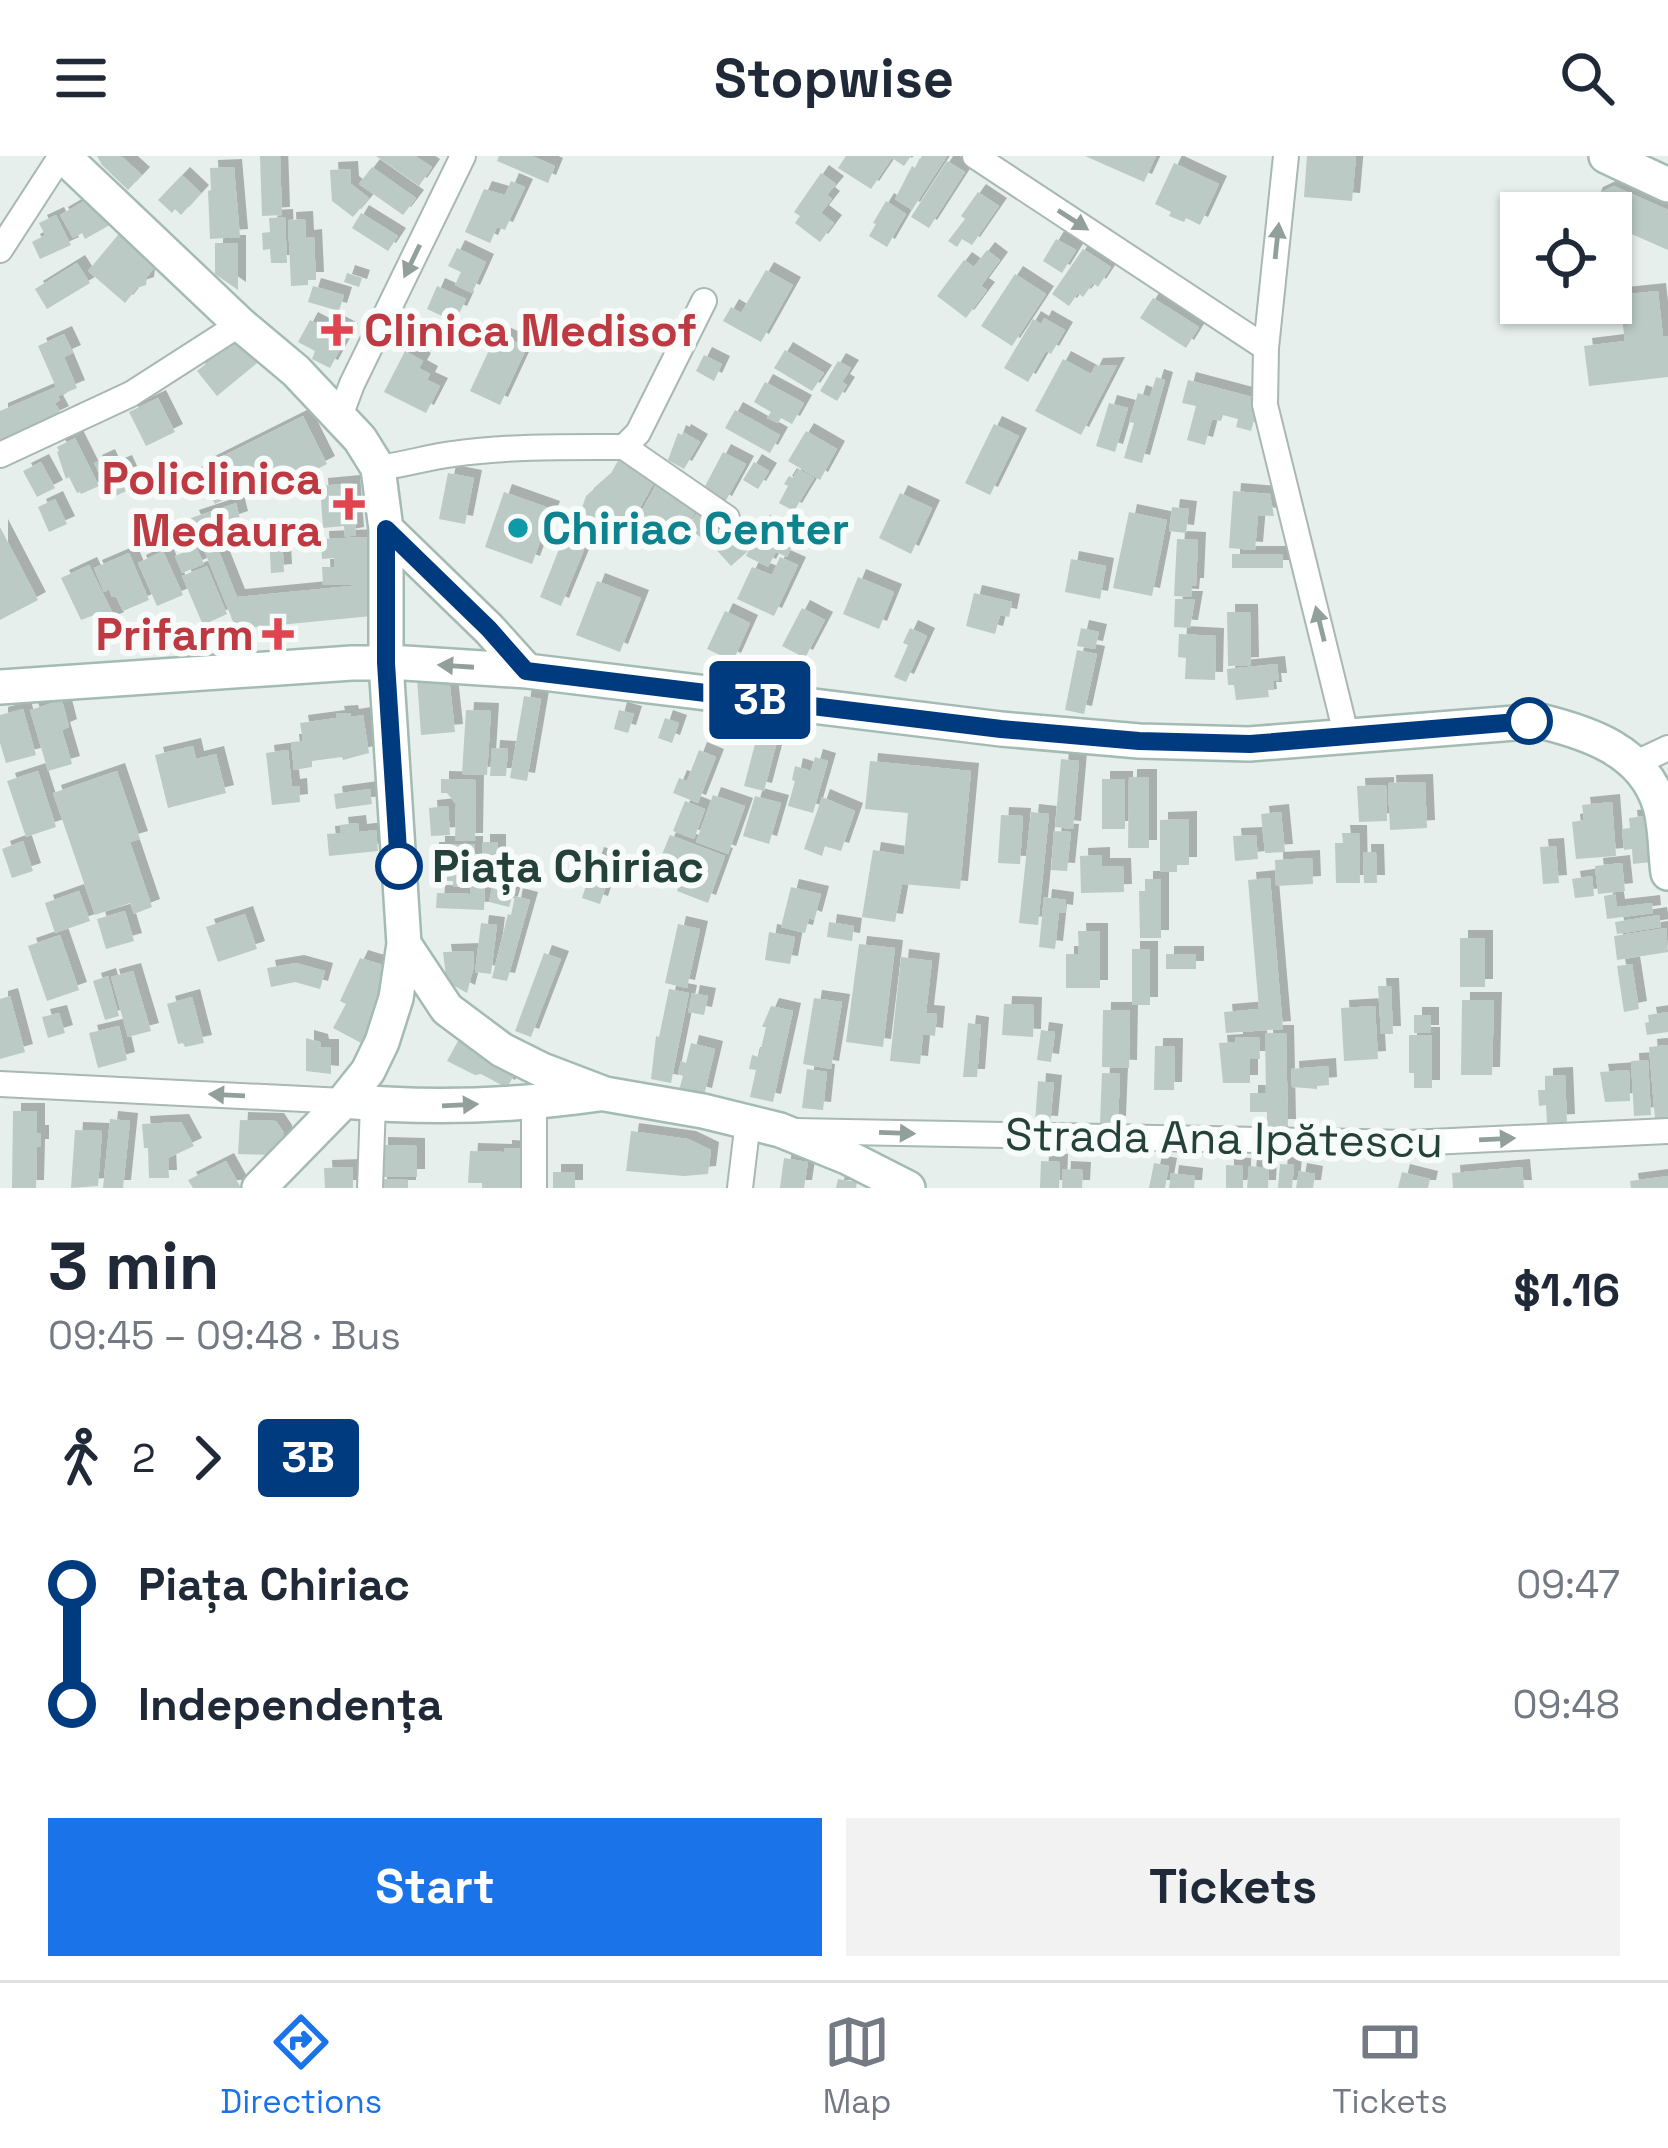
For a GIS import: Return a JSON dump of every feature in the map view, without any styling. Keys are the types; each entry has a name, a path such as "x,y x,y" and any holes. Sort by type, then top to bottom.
{"main road":[{"path":"62,156 296,371 360,439 379,468 386,529 386,663 404,944 396,998 359,1102 259,1188"},
{"path":"1606,156 1668,185"},
{"path":"386,529 526,671"},
{"path":"0,687 386,663 526,671 1001,729 1139,741 1250,744 1540,721 1579,731 1636,763 1660,808 1668,873"},
{"path":"404,944 447,1009 475,1033 542,1070 605,1094 764,1126 849,1158 908,1188"},
{"path":"359,1102 436,1106 605,1094"}],"street":[{"path":"0,250 62,156"},
{"path":"340,416 463,156"},
{"path":"976,156 1266,348"},
{"path":"1286,156 1266,348 1265,405 1347,738"},
{"path":"624,447 638,434 704,301"},
{"path":"0,455 131,394 240,324"},
{"path":"379,468 448,454 522,447 624,447 727,518"},
{"path":"1636,763 1668,748"},
{"path":"0,1084 359,1102 370,1188"},
{"path":"534,1101 534,1188"},
{"path":"740,1188 764,1126"},
{"name":"Strada Ana Ipătescu","path":"764,1126 1409,1143 1668,1131"}],"building":[{"path":"97,156 121,156 142,175 128,190"},
{"path":"260,156 280,156 282,215 262,216"},
{"path":"376,156 415,156 432,167 419,186"},
{"path":"499,156 532,156 555,166 548,183 497,161"},
{"path":"846,156 911,156 904,166 892,158 871,189 838,168"},
{"path":"922,156 947,156 912,210 895,199"},
{"path":"1085,156 1156,156 1144,182"},
{"path":"1307,156 1356,156 1352,201 1304,197"},
{"path":"947,161 965,172 929,228 911,217"},
{"path":"1174,163 1219,184 1200,225 1169,216 1171,212 1155,204"},
{"path":"234,167 240,237 210,239 210,168"},
{"path":"372,167 416,198 403,215 359,184"},
{"path":"350,169 351,184 369,198 353,217 332,201 330,170"},
{"path":"821,173 836,184 821,213 834,223 820,242 795,223 800,216 794,212"},
{"path":"182,175 201,193 181,215 158,200"},
{"path":"511,181 525,187 505,230 497,227 490,243 465,232 484,189 505,195"},
{"path":"978,192 999,206 972,245 962,239 957,247 948,241"},
{"path":"98,193 115,222 85,239 82,233 73,238 60,215"},
{"path":"1632,194 1668,210 1668,250 1632,234"},
{"path":"886,201 906,214 887,247 869,236"},
{"path":"361,213 398,236 388,251 352,228"},
{"path":"56,215 71,245 40,259 32,242 45,235 39,223"},
{"path":"285,217 287,263 271,263 270,249 263,250 262,233 270,232 269,218"},
{"path":"305,219 306,238 314,237 316,280 291,286 288,220"},
{"path":"123,229 160,261 146,285 125,303 88,271"},
{"path":"1056,239 1076,250 1062,273 1043,261"},
{"path":"215,243 238,243 238,290 215,274"},
{"path":"457,248 486,262 472,293 455,285 461,272 448,266"},
{"path":"1083,249 1111,267 1098,287 1093,283 1069,306 1052,294"},
{"path":"987,250 1000,260 981,286 987,290 966,318 937,296 964,260 974,267"},
{"path":"77,263 90,283 47,309 35,289"},
{"path":"766,270 793,285 761,342 723,321 731,307 741,313"},
{"path":"347,273 362,278 359,287 344,282"},
{"path":"1015,274 1046,294 1012,346 981,326"},
{"path":"313,286 344,295 339,311 308,302"},
{"path":"437,286 466,299 459,314 446,308 442,316 427,309"},
{"path":"1658,291 1663,337 1668,336 1668,377 1589,386 1584,346 1625,341 1623,324 1632,324 1632,294"},
{"path":"1153,298 1199,327 1186,348 1140,318"},
{"path":"1044,318 1065,330 1028,382 1004,368 1033,319 1041,324"},
{"path":"310,320 327,329 331,321 350,331 330,368 312,359 315,351 298,342"},
{"path":"497,333 527,347 500,405 470,391"},
{"path":"64,334 73,353 64,357 77,388 58,396 55,403 61,414 0,443 0,411 56,387 38,346"},
{"path":"242,335 261,360 217,396 197,371"},
{"path":"785,350 824,373 812,391 774,368"},
{"path":"405,351 423,361 419,368 430,374 427,380 440,386 426,413 384,392"},
{"path":"704,355 722,364 714,381 696,371"},
{"path":"1063,359 1091,374 1095,366 1117,365 1081,435 1035,411"},
{"path":"838,361 851,368 837,401 820,391"},
{"path":"1156,377 1165,380 1142,463 1124,458 1134,423 1129,422 1138,393 1150,397"},
{"path":"1188,380 1260,399 1251,431 1236,427 1238,419 1223,415 1221,421 1212,419 1205,445 1187,440 1196,406 1182,403"},
{"path":"765,382 804,403 792,424 767,418 771,412 754,402"},
{"path":"158,398 175,432 146,446 129,412"},
{"path":"1109,403 1128,408 1115,452 1096,446"},
{"path":"735,410 780,435 770,453 725,428"},
{"path":"303,416 327,464 296,480 290,467 215,504 197,469"},
{"path":"994,424 1019,436 990,495 965,483"},
{"path":"806,431 837,449 820,480 788,461"},
{"path":"678,433 700,442 684,469 668,460"},
{"path":"75,438 99,486 81,494 66,479 57,452 57,447"},
{"path":"723,452 746,464 724,504 702,492"},
{"path":"107,457 112,468 124,463 135,487 111,498 94,463"},
{"path":"619,459 656,479 631,524 621,518 611,535 579,517 586,496 610,475"},
{"path":"41,462 55,488 37,497 23,471"},
{"path":"754,462 769,471 758,489 743,480"},
{"path":"798,469 814,478 794,511 779,503 788,486 784,484"},
{"path":"448,473 474,478 465,524 439,519"},
{"path":"352,483 356,535 345,537 344,526 323,528 320,486"},
{"path":"657,483 698,507 687,526 672,532 640,514"},
{"path":"1233,491 1270,494 1274,516 1258,515 1255,550 1229,548"},
{"name":"Chiriac Center","path":"504,492 552,509 532,564 485,547"},
{"path":"900,493 932,508 911,554 879,538"},
{"path":"55,499 67,524 49,532 38,507"},
{"path":"236,503 240,519 210,529 237,597 361,585 323,585 322,567 334,567 334,558 322,559 321,539 370,537 372,616 236,629 191,518"},
{"path":"1172,507 1189,509 1186,533 1169,531"},
{"path":"700,508 724,524 747,552 731,566 687,528"},
{"path":"1129,512 1167,520 1152,596 1113,588"},
{"path":"571,519 593,528 561,606 540,597"},
{"path":"762,523 795,539 787,557 776,552 768,567 746,556"},
{"path":"0,527 38,600 0,620"},
{"path":"282,535 284,572 271,573 269,537"},
{"path":"1177,539 1198,540 1196,586 1192,586 1191,597 1174,596"},
{"path":"196,547 204,564 182,573 175,556"},
{"path":"163,551 183,595 157,606 138,563"},
{"path":"129,553 149,600 123,611 109,589 104,592 94,568"},
{"path":"1232,554 1283,554 1283,568 1232,568"},
{"path":"780,557 798,565 774,616 737,599 752,567 772,575"},
{"path":"1071,559 1106,566 1100,599 1065,592"},
{"path":"89,565 116,620 101,627 94,615 81,620 61,578"},
{"path":"207,566 227,614 203,625 182,576"},
{"path":"858,577 894,592 879,629 843,614"},
{"path":"597,581 641,598 620,652 576,635"},
{"path":"974,593 1012,602 1009,617 1000,615 995,634 966,626"},
{"path":"1175,599 1195,599 1190,628 1174,627"},
{"path":"802,608 825,620 805,658 782,646"},
{"path":"725,611 750,623 733,661 707,649"},
{"path":"1227,612 1250,612 1251,665 1228,666"},
{"path":"910,628 927,636 906,682 894,677"},
{"path":"1081,628 1099,632 1095,649 1077,646"},
{"path":"1179,634 1216,636 1215,680 1185,679 1186,658 1178,657"},
{"path":"1077,650 1097,654 1084,714 1065,710"},
{"path":"1277,664 1279,681 1273,681 1269,697 1236,700 1227,669"},
{"path":"449,677 455,732 421,735 417,679"},
{"path":"524,696 541,699 527,781 510,778"},
{"path":"62,700 69,727 62,730 72,764 48,771 30,710"},
{"path":"23,709 36,755 6,763 0,715"},
{"path":"466,710 491,711 487,775 462,774"},
{"path":"619,710 634,714 628,733 614,729"},
{"path":"350,713 351,717 363,715 369,753 312,761 312,767 294,770 291,742 303,741 300,723"},
{"path":"665,718 679,723 672,743 658,738"},
{"path":"759,729 779,734 764,791 744,786"},
{"path":"193,746 196,759 216,754 226,793 168,808 155,755"},
{"path":"492,748 508,749 506,776 490,776"},
{"path":"288,750 292,787 299,786 300,802 272,805 266,753"},
{"path":"699,750 716,757 698,803 673,793 679,778 687,781"},
{"path":"815,757 828,761 813,813 788,806 795,766 811,771"},
{"path":"1061,759 1079,761 1073,829 1055,827"},
{"path":"870,761 971,771 960,889 902,884 895,922 862,917 873,850 904,855 908,813 865,809"},
{"path":"38,771 56,827 26,837 7,781"},
{"path":"117,771 140,839 130,842 152,907 134,914 130,903 95,915 53,793"},
{"path":"1129,777 1149,777 1149,848 1128,848"},
{"path":"441,779 476,780 475,841 455,841 456,804 441,793"},
{"path":"1102,779 1125,779 1125,829 1102,829"},
{"path":"1425,782 1427,828 1390,830 1388,783"},
{"path":"1386,785 1387,821 1359,822 1357,786"},
{"path":"370,789 372,804 336,809 334,794"},
{"path":"713,795 745,806 728,854 696,842"},
{"path":"755,796 781,803 769,844 743,836"},
{"path":"822,797 855,811 841,851 825,846 822,856 804,849"},
{"path":"685,801 705,809 694,839 673,831"},
{"path":"1612,802 1616,856 1576,859 1572,822 1584,820 1582,805"},
{"path":"448,806 450,835 431,836 429,808"},
{"path":"1031,812 1049,814 1038,925 1019,923"},
{"path":"1281,812 1285,852 1265,853 1261,814"},
{"path":"1001,815 1023,816 1020,864 998,863"},
{"path":"1646,816 1651,862 1633,864 1632,849 1624,850 1622,829 1630,828 1629,818"},
{"path":"1189,819 1189,865 1177,865 1177,872 1160,872 1160,820"},
{"path":"358,823 359,832 376,830 378,851 329,856 327,834 341,833 340,825"},
{"path":"1054,831 1071,832 1067,871 1051,870"},
{"path":"1342,833 1359,833 1360,883 1336,883 1335,843 1343,843"},
{"path":"670,835 725,856 708,903 677,891 686,866 661,857"},
{"path":"1256,835 1258,859 1235,861 1233,836"},
{"path":"23,841 33,871 12,878 2,849"},
{"path":"482,842 498,842 498,860 482,860"},
{"path":"437,844 475,844 475,862 431,862 431,850 437,850"},
{"path":"1556,846 1559,883 1543,884 1540,847"},
{"path":"1363,852 1376,852 1377,883 1364,883"},
{"path":"596,855 614,861 600,904 582,898"},
{"path":"1102,855 1102,866 1123,866 1124,892 1081,893 1080,856"},
{"path":"1312,858 1313,884 1276,886 1275,860"},
{"path":"1622,863 1625,891 1598,894 1595,866"},
{"path":"438,864 494,864 494,880 453,887 453,881 438,881"},
{"path":"1592,876 1594,896 1575,898 1572,879"},
{"path":"1270,878 1283,1029 1226,1033 1224,1012 1259,1009 1248,880"},
{"path":"1145,879 1161,879 1161,938 1140,938 1139,891 1145,891"},
{"path":"471,884 485,884 484,910 436,908 437,893 470,894"},
{"path":"791,887 821,894 805,933 781,927"},
{"path":"492,888 513,894 509,907 489,902"},
{"path":"79,891 90,921 55,933 45,903"},
{"path":"1615,894 1617,907 1652,903 1653,913 1607,919 1604,896"},
{"path":"515,896 530,900 507,981 492,978"},
{"path":"1044,897 1066,900 1065,913 1059,912 1055,949 1039,947"},
{"path":"125,911 134,941 106,949 97,919"},
{"path":"245,914 257,949 218,962 206,927"},
{"path":"1659,915 1661,927 1617,934 1615,922"},
{"path":"829,922 854,926 852,941 827,937"},
{"path":"481,923 497,925 491,974 475,972"},
{"path":"678,924 700,929 687,988 665,983"},
{"path":"1666,928 1668,952 1617,960 1614,936"},
{"path":"1078,931 1100,931 1100,988 1066,988 1066,954 1079,954"},
{"path":"769,932 795,937 790,964 765,960"},
{"path":"60,935 79,990 47,1001 28,946"},
{"path":"1460,938 1485,938 1485,987 1460,987"},
{"path":"859,944 895,948 883,1047 846,1042"},
{"path":"1132,949 1150,949 1150,1005 1132,1005"},
{"path":"473,951 467,993 446,976 443,952"},
{"path":"544,953 561,959 531,1037 515,1031"},
{"path":"1166,954 1196,954 1196,969 1166,969"},
{"path":"901,957 932,961 926,1013 937,1014 935,1036 923,1034 920,1064 890,1061"},
{"path":"360,958 390,967 390,987 363,1044 333,1028"},
{"path":"296,963 325,971 320,989 295,982 271,987 267,968"},
{"path":"1632,964 1639,1009 1624,1012 1617,966"},
{"path":"133,971 151,1031 128,1037 111,977"},
{"path":"108,976 119,1016 105,1020 93,981"},
{"path":"1378,986 1391,986 1393,1034 1381,1034"},
{"path":"669,989 689,993 671,1083 651,1079"},
{"path":"692,993 708,996 704,1015 688,1012"},
{"path":"10,996 25,1052 0,1059 0,999"},
{"path":"192,997 204,1043 185,1047 178,1044 167,1004"},
{"path":"814,998 842,1002 831,1069 803,1064"},
{"path":"1462,1000 1494,1000 1492,1075 1461,1075"},
{"path":"1004,1004 1034,1005 1033,1037 1002,1035"},
{"path":"771,1006 793,1011 773,1102 750,1097 756,1070 749,1069 752,1055 759,1057 766,1027 762,1027"},
{"path":"1375,1006 1378,1059 1344,1061 1341,1008"},
{"path":"1103,1010 1130,1010 1129,1068 1102,1067"},
{"path":"1668,1012 1668,1032 1647,1035 1648,1015"},
{"path":"59,1013 65,1033 48,1038 42,1017"},
{"path":"1414,1015 1431,1015 1431,1033 1414,1033"},
{"path":"968,1023 981,1025 977,1077 963,1077"},
{"path":"119,1026 127,1060 98,1068 89,1033"},
{"path":"1041,1030 1055,1032 1051,1062 1037,1060"},
{"path":"1265,1033 1286,1033 1288,1127 1267,1127 1267,1112 1250,1112 1250,1093 1266,1093"},
{"path":"1409,1035 1432,1035 1432,1088 1414,1088"},
{"path":"1235,1037 1259,1037 1260,1059 1250,1059 1250,1083 1223,1083 1219,1043 1235,1042"},
{"path":"306,1038 331,1047 331,1074 306,1071"},
{"path":"459,1039 516,1071 507,1088 447,1061"},
{"path":"691,1043 715,1049 704,1096 679,1090 681,1061 686,1063"},
{"path":"1668,1045 1668,1118 1655,1119 1649,1047"},
{"path":"1155,1046 1175,1046 1174,1090 1154,1090"},
{"path":"1648,1060 1651,1115 1634,1116 1631,1061"},
{"path":"1328,1066 1329,1085 1292,1087 1291,1069"},
{"path":"807,1069 827,1072 823,1110 802,1108"},
{"path":"1629,1070 1630,1101 1605,1102 1600,1072"},
{"path":"1102,1073 1120,1074 1118,1124 1100,1123"},
{"path":"1565,1075 1567,1122 1547,1123 1546,1105 1539,1106 1538,1090 1545,1090 1545,1076"},
{"path":"1038,1081 1054,1083 1050,1124 1035,1123"},
{"path":"13,1111 37,1111 41,1147 37,1147 36,1188 12,1188"},
{"path":"110,1119 130,1121 123,1188 103,1188"},
{"path":"240,1120 276,1121 284,1140 273,1155 238,1154"},
{"path":"181,1122 194,1146 168,1158 169,1178 149,1178 142,1124"},
{"path":"75,1130 102,1131 98,1186 71,1188"},
{"path":"631,1131 688,1139 711,1150 708,1174 626,1171"},
{"path":"380,1145 417,1146 417,1177 380,1177"},
{"path":"504,1148 524,1149 522,1188 482,1188 482,1183 468,1183 470,1151 504,1152"},
{"path":"784,1158 808,1162 804,1188 780,1188"},
{"path":"226,1161 241,1188 193,1188 188,1180"},
{"path":"1041,1161 1060,1162 1059,1188 1040,1188"},
{"path":"1154,1163 1169,1166 1165,1188 1149,1188"},
{"path":"1280,1164 1294,1165 1292,1188 1278,1188"},
{"path":"1226,1165 1243,1166 1243,1188 1226,1188"},
{"path":"1249,1166 1269,1168 1268,1188 1247,1188"},
{"path":"353,1167 353,1188 325,1188 324,1168"},
{"path":"1522,1167 1524,1188 1453,1188 1452,1173"},
{"path":"1063,1169 1083,1170 1082,1188 1062,1188"},
{"path":"1299,1171 1315,1174 1313,1188 1296,1188"},
{"path":"553,1172 575,1172 575,1188 553,1188"},
{"path":"1402,1172 1430,1179 1428,1188 1398,1188"},
{"path":"1171,1173 1195,1176 1194,1188 1169,1188"},
{"path":"1668,1176 1668,1188 1631,1188 1630,1181"},
{"path":"379,1179 408,1180 408,1188 379,1188"},
{"path":"838,1179 857,1182 856,1188 836,1188"}],"bus line":[{"name":"3B","path":"399,866 386,663 386,529 526,671 831,710 1139,741 1250,744 1529,721"}],"place":[{"name":"Clinica Medisof","path":"337,330"},
{"name":"Policlinica Medaura","path":"349,504"},
{"name":"Chiriac Center","path":"518,528"},
{"name":"Prifarm","path":"278,634"},
{"name":"Piața Chiriac","path":"399,866"}]}
